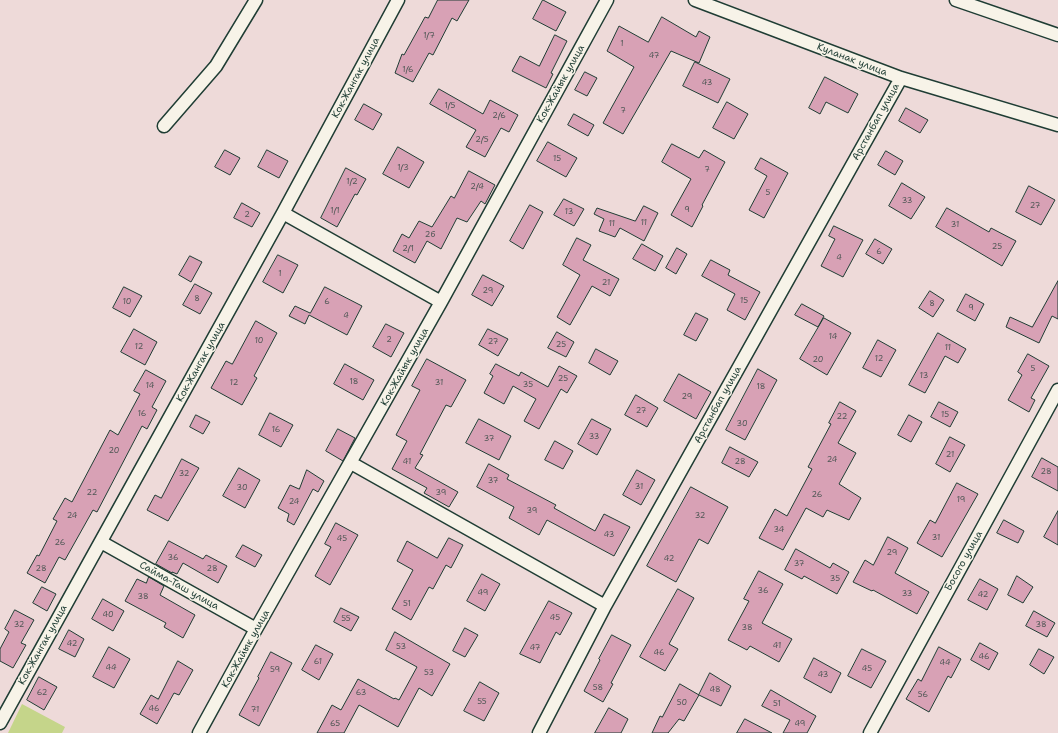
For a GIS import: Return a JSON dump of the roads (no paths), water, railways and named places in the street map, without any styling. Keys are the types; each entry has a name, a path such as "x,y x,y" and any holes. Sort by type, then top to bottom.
{"street":[{"path":"164,126 216,66 256,0"},
{"name":"Кок-Жангак улица","path":"0,723 283,213 398,0"},
{"name":"Кок-Жайык улица","path":"200,733 256,629 351,463 608,0"},
{"name":"Куланак улица","path":"695,0 901,78 1058,125"},
{"path":"956,0 1058,34"},
{"name":"Арстанбап улица","path":"539,733 605,606 901,78"},
{"path":"283,213 441,302"},
{"name":"Босого улица","path":"870,733 1058,390"},
{"path":"351,463 605,606"},
{"name":"Сайма-Таш улица","path":"101,542 256,629"}]}
